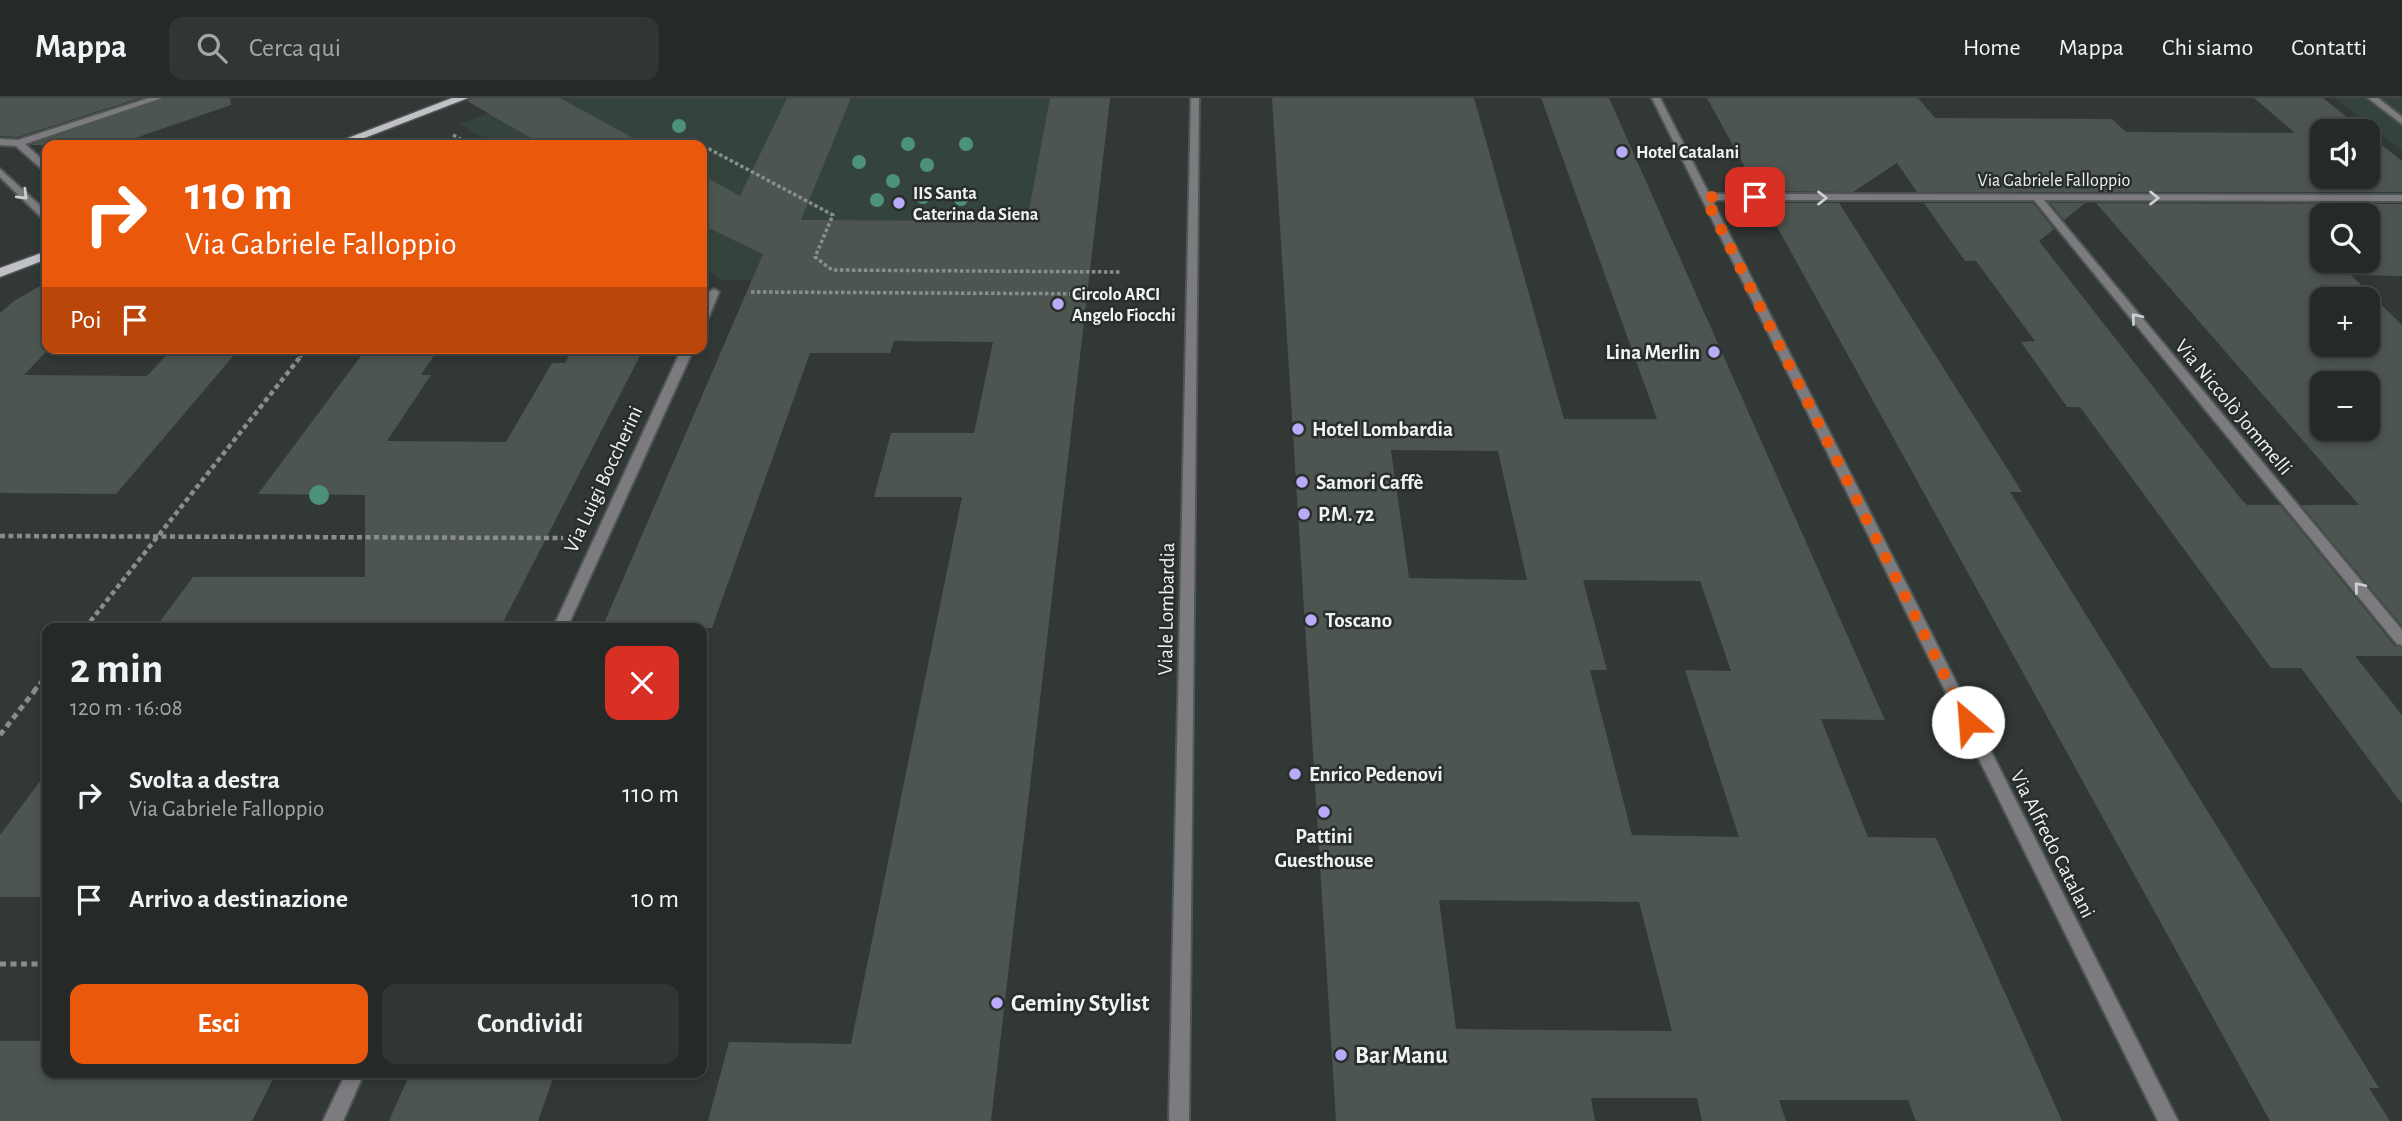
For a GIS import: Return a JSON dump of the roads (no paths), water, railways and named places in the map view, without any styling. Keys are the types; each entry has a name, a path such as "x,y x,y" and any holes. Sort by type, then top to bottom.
{"main road":[{"path":"349,140 462,98"},
{"path":"3,273 42,257"}],"street":[{"path":"0,142 19,144 158,98"},
{"name":"Viale Lombardia","path":"1179,1121 1195,98"},
{"name":"Via Alfredo Catalani","path":"1656,98 2168,1121"},
{"path":"2372,98 2402,121"},
{"path":"19,144 42,165"},
{"path":"0,172 42,212"},
{"name":"Via Gabriele Falloppio","path":"1705,197 2402,198"},
{"name":"Via Niccolò Jommelli","path":"2037,198 2402,640"},
{"path":"707,308 714,292"},
{"name":"Via Luigi Boccherini","path":"562,623 685,354"},
{"path":"333,1121 353,1078"}],"place":[{"name":"Hotel Catalani","path":"1622,152"},
{"name":"IIS Santa Caterina da Siena","path":"899,203"},
{"name":"Circolo ARCI Angelo Fiocchi","path":"1058,304"},
{"name":"Lina Merlin","path":"1714,352"},
{"name":"Hotel Lombardia","path":"1298,429"},
{"name":"Samori Caffè","path":"1302,482"},
{"name":"P.M. 72","path":"1304,514"},
{"name":"Toscano","path":"1311,620"},
{"name":"Enrico Pedenovi","path":"1295,774"},
{"name":"Pattini Guesthouse","path":"1324,812"},
{"name":"Geminy Stylist","path":"997,1003"},
{"name":"Bar Manu","path":"1341,1055"}]}
